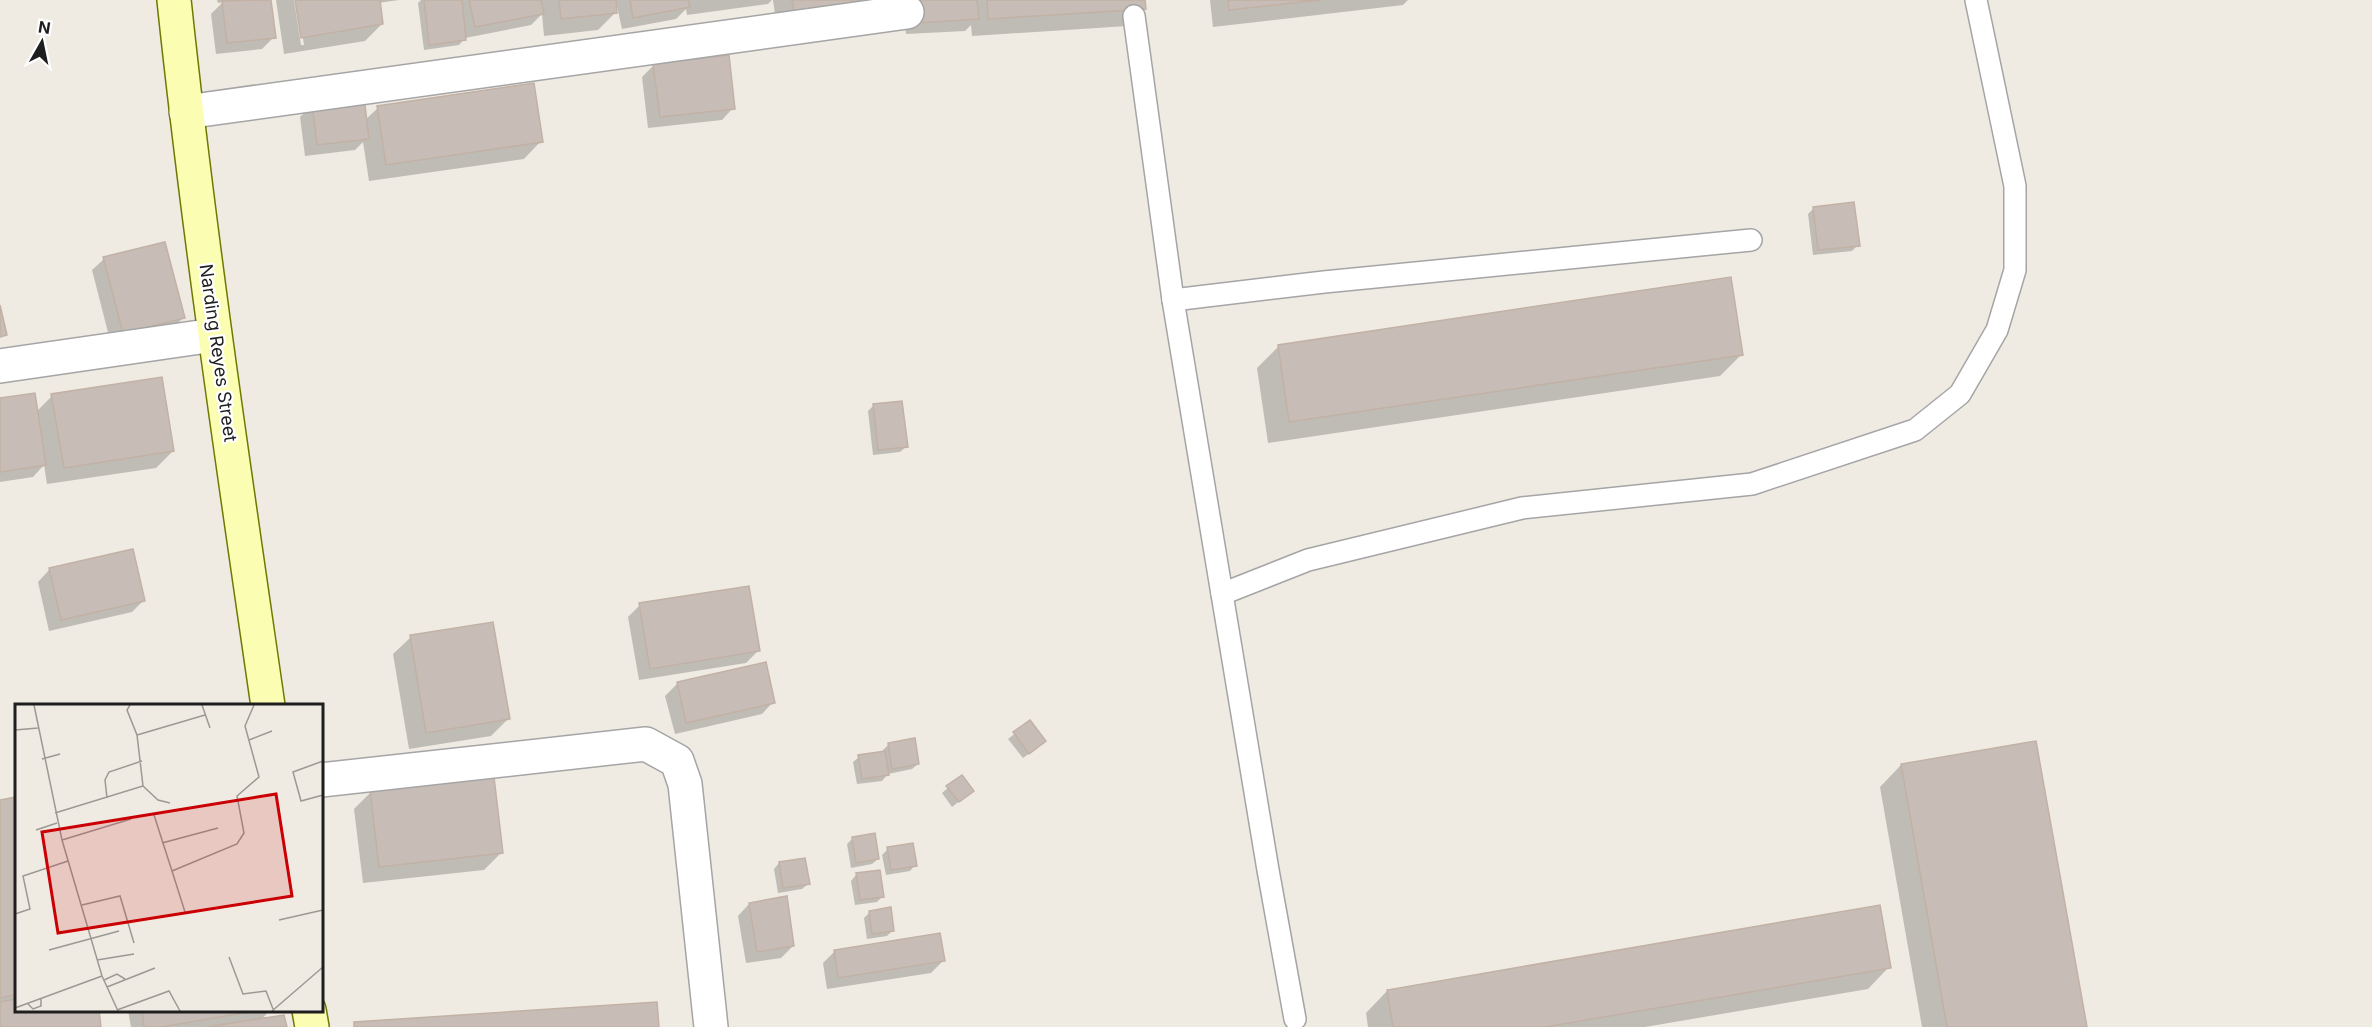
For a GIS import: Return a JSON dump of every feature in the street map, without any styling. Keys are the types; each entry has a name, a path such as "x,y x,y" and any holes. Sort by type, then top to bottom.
{"street":[{"name":"Narding Reyes Street","path":"174,0 214,335 268,704"},
{"path":"186,112 907,12"},
{"path":"0,366 214,335"},
{"path":"322,780 646,744 678,761 685,784 711,1027"},
{"path":"309,1012 312,1027"}],"lane":[{"path":"1222,594 1308,560 1522,508 1752,484 1915,430 1960,394 1997,330 2015,270 2015,186 1976,0"},
{"path":"1134,16 1173,300 1295,1019"},
{"path":"1173,300 1324,282 1751,240"}],"building":[{"path":"271,0 276,38 227,43 222,1"},
{"path":"295,0 380,0 383,24 301,38"},
{"path":"424,0 462,0 466,40 429,45"},
{"path":"469,0 541,0 544,14 475,27"},
{"path":"559,0 616,0 617,13 561,19"},
{"path":"630,0 688,0 690,7 633,18"},
{"path":"792,0 871,0 794,12"},
{"path":"915,0 977,0 979,19 917,23"},
{"path":"987,0 1145,0 1146,9 988,19"},
{"path":"1228,0 1321,0 1229,10"},
{"path":"729,55 735,109 660,117 653,64"},
{"path":"534,83 543,142 386,165 377,106"},
{"path":"364,97 369,139 317,145 312,103"},
{"path":"1854,202 1860,246 1818,250 1813,207"},
{"path":"165,242 185,318 123,333 103,257"},
{"path":"1731,277 1743,355 1289,422 1278,345"},
{"path":"0,305 7,335 0,337"},
{"path":"162,377 174,451 64,468 51,394"},
{"path":"35,393 46,465 0,472 0,398"},
{"path":"902,401 908,447 878,450 873,404"},
{"path":"133,549 145,601 61,620 49,568"},
{"path":"749,586 760,651 650,669 639,603"},
{"path":"493,622 510,719 426,733 410,635"},
{"path":"766,662 775,703 686,723 677,682"},
{"path":"1030,720 1046,741 1029,754 1013,732"},
{"path":"915,738 919,764 892,769 888,743"},
{"path":"2036,741 2087,1027 1947,1027 1901,764"},
{"path":"885,751 889,775 862,779 858,755"},
{"path":"962,775 974,791 959,802 946,786"},
{"path":"494,777 503,853 379,867 370,790"},
{"path":"15,797 15,995 0,998 0,800"},
{"path":"875,833 879,859 856,863 852,837"},
{"path":"913,843 917,866 891,870 887,847"},
{"path":"805,858 810,884 783,888 779,862"},
{"path":"880,870 884,897 860,900 856,873"},
{"path":"787,896 794,946 757,952 749,903"},
{"path":"1880,905 1891,968 1545,1027 1393,1027 1387,990"},
{"path":"891,907 894,931 872,934 869,911"},
{"path":"940,933 945,961 838,978 834,950"},
{"path":"15,999 15,1012 99,1012 101,1027 0,1027 0,1002"},
{"path":"657,1002 659,1027 354,1027 354,1022"},
{"path":"142,1012 249,1012 161,1027 144,1027"},
{"path":"284,1015 287,1027 206,1027"}]}
